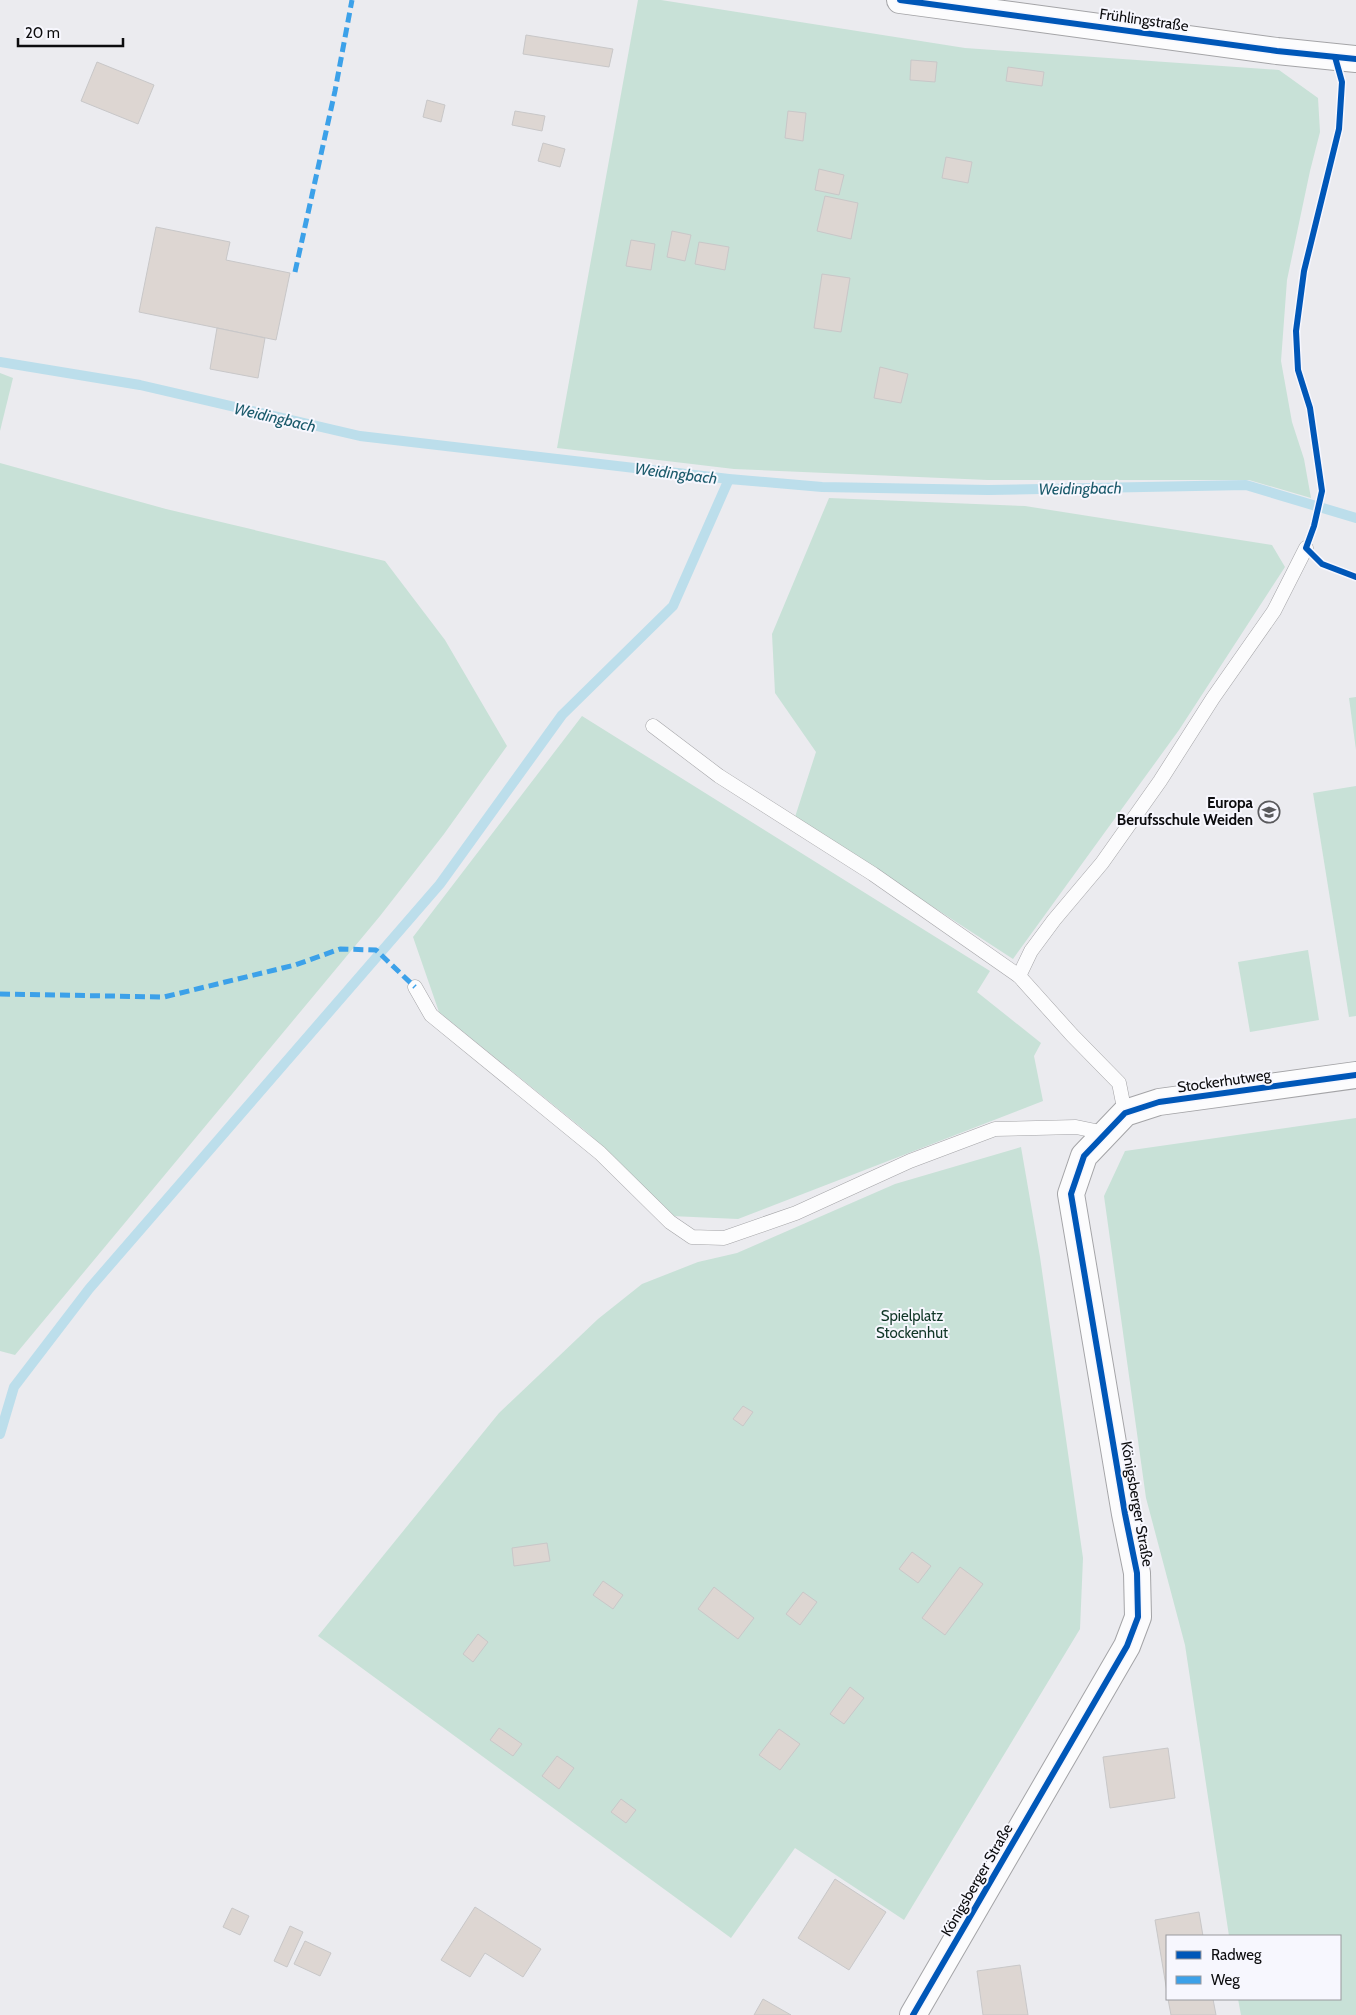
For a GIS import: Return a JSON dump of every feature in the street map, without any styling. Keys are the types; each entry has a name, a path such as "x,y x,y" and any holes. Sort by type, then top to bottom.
{"street":[{"name":"Frühlingstraße","path":"900,0 1257,48 1356,59"},
{"name":"Stockerhutweg","path":"1105,1133 1125,1113 1160,1102 1356,1075"},
{"name":"Königsberger Straße","path":"913,2015 1127,1646 1138,1617 1137,1573 1125,1514 1071,1194 1084,1156 1105,1133"}],"lane":[{"path":"1019,976 1032,952 1054,920 1102,863 1160,781 1212,698 1274,611 1306,548"},
{"path":"653,726 719,776 873,874 1019,976 1072,1035 1119,1083 1125,1113"},
{"path":"416,987 431,1015 600,1153 670,1222 692,1237 724,1238 787,1216 910,1161 995,1129 1076,1127 1105,1133"}],"green space":[{"path":"638,0 661,0 965,48 1279,70 1318,98 1320,132 1287,280 1281,361 1292,422 1304,459 1311,498 1249,480 988,480 734,469 557,448"},
{"path":"0,373 13,378 0,431"},
{"path":"0,463 166,509 385,561 445,640 507,746 444,834 380,916 15,1355 0,1351"},
{"path":"829,498 1025,506 1272,545 1285,567 1179,730 1013,959 795,817 816,752 775,693 772,634"},
{"path":"1356,697 1356,750 1349,698"},
{"path":"582,716 990,971 977,992 1041,1043 1034,1056 1043,1101 738,1219 671,1216 588,1133 439,1012 413,937"},
{"path":"1356,786 1356,1016 1349,1017 1313,793"},
{"path":"1308,950 1319,1020 1250,1032 1238,962"},
{"path":"1356,1118 1356,2015 1241,2015 1238,2000 1341,2000 1341,1935 1229,1935 1185,1645 1146,1498 1104,1196 1125,1151"},
{"name":"Spielplatz Stockenhut","path":"1021,1147 1040,1257 1083,1558 1080,1629 904,1920 795,1848 731,1938 318,1636 499,1413 598,1319 642,1284 698,1262 737,1253 895,1184"}],"building":[{"path":"526,35 613,49 609,67 523,54"},
{"path":"911,60 937,62 935,82 910,80"},
{"path":"97,62 154,85 138,124 81,101"},
{"path":"1008,67 1044,72 1042,86 1006,81"},
{"path":"427,100 445,105 441,122 423,117"},
{"path":"515,111 545,116 542,131 512,125"},
{"path":"788,111 806,113 803,141 785,138"},
{"path":"543,143 565,149 560,167 538,161"},
{"path":"946,157 972,162 968,183 942,178"},
{"path":"819,169 844,175 839,195 815,190"},
{"path":"825,196 858,203 851,239 817,231"},
{"path":"156,227 230,242 226,260 290,273 276,340 139,312"},
{"path":"672,231 691,235 685,261 667,257"},
{"path":"631,240 655,244 651,270 626,266"},
{"path":"699,242 729,247 725,270 695,264"},
{"path":"822,274 850,278 841,332 814,328"},
{"path":"217,328 265,338 258,378 210,369"},
{"path":"880,367 908,374 901,403 874,398"},
{"path":"743,1406 753,1412 743,1426 733,1419"},
{"path":"547,1543 550,1561 514,1566 512,1548"},
{"path":"912,1552 931,1566 918,1583 899,1569"},
{"path":"960,1567 983,1584 945,1635 922,1618"},
{"path":"603,1581 623,1595 613,1609 593,1595"},
{"path":"714,1587 754,1618 738,1639 698,1609"},
{"path":"803,1592 817,1602 800,1625 786,1614"},
{"path":"478,1634 488,1642 473,1662 463,1654"},
{"path":"850,1687 864,1698 844,1724 830,1714"},
{"path":"499,1728 522,1744 513,1756 490,1740"},
{"path":"779,1729 800,1744 780,1770 759,1755"},
{"path":"1168,1748 1175,1798 1110,1808 1103,1757"},
{"path":"557,1756 574,1768 559,1789 542,1776"},
{"path":"621,1799 636,1810 626,1823 611,1812"},
{"path":"835,1879 886,1912 849,1970 798,1938"},
{"path":"475,1907 541,1949 523,1977 485,1953 470,1977 441,1960"},
{"path":"232,1908 249,1916 240,1935 223,1927"},
{"path":"1199,1912 1203,1935 1166,1935 1166,1986 1155,1920"},
{"path":"290,1926 303,1932 287,1967 274,1961"},
{"path":"305,1941 331,1953 320,1976 294,1964"},
{"path":"1020,1965 1028,2015 983,2015 977,1971"},
{"path":"763,1999 791,2015 754,2015"},
{"path":"1168,2000 1213,2000 1216,2015 1171,2015"}],"waterway":[{"name":"Weidingbach","path":"0,362 140,385 360,436 729,479 822,487 988,490 1246,485 1356,518"},
{"path":"0,1434 14,1387 89,1289 440,884 562,715 673,606 729,479"}],"marked path":[{"path":"295,272 335,91 352,0"},
{"path":"0,994 164,997 295,965 340,949 376,950 415,987"}],"cycle path":[{"path":"900,0 1277,51 1356,59"},
{"path":"1335,57 1342,82 1339,129 1304,271 1296,331 1298,370 1310,408 1322,491 1314,526 1306,548 1322,564 1356,577"},
{"path":"913,2015 1127,1646 1138,1617 1137,1573 1125,1514 1071,1194 1084,1156 1125,1113 1159,1102 1356,1075"}],"place":[{"name":"Europa Berufsschule Weiden","path":"1269,812"}]}
